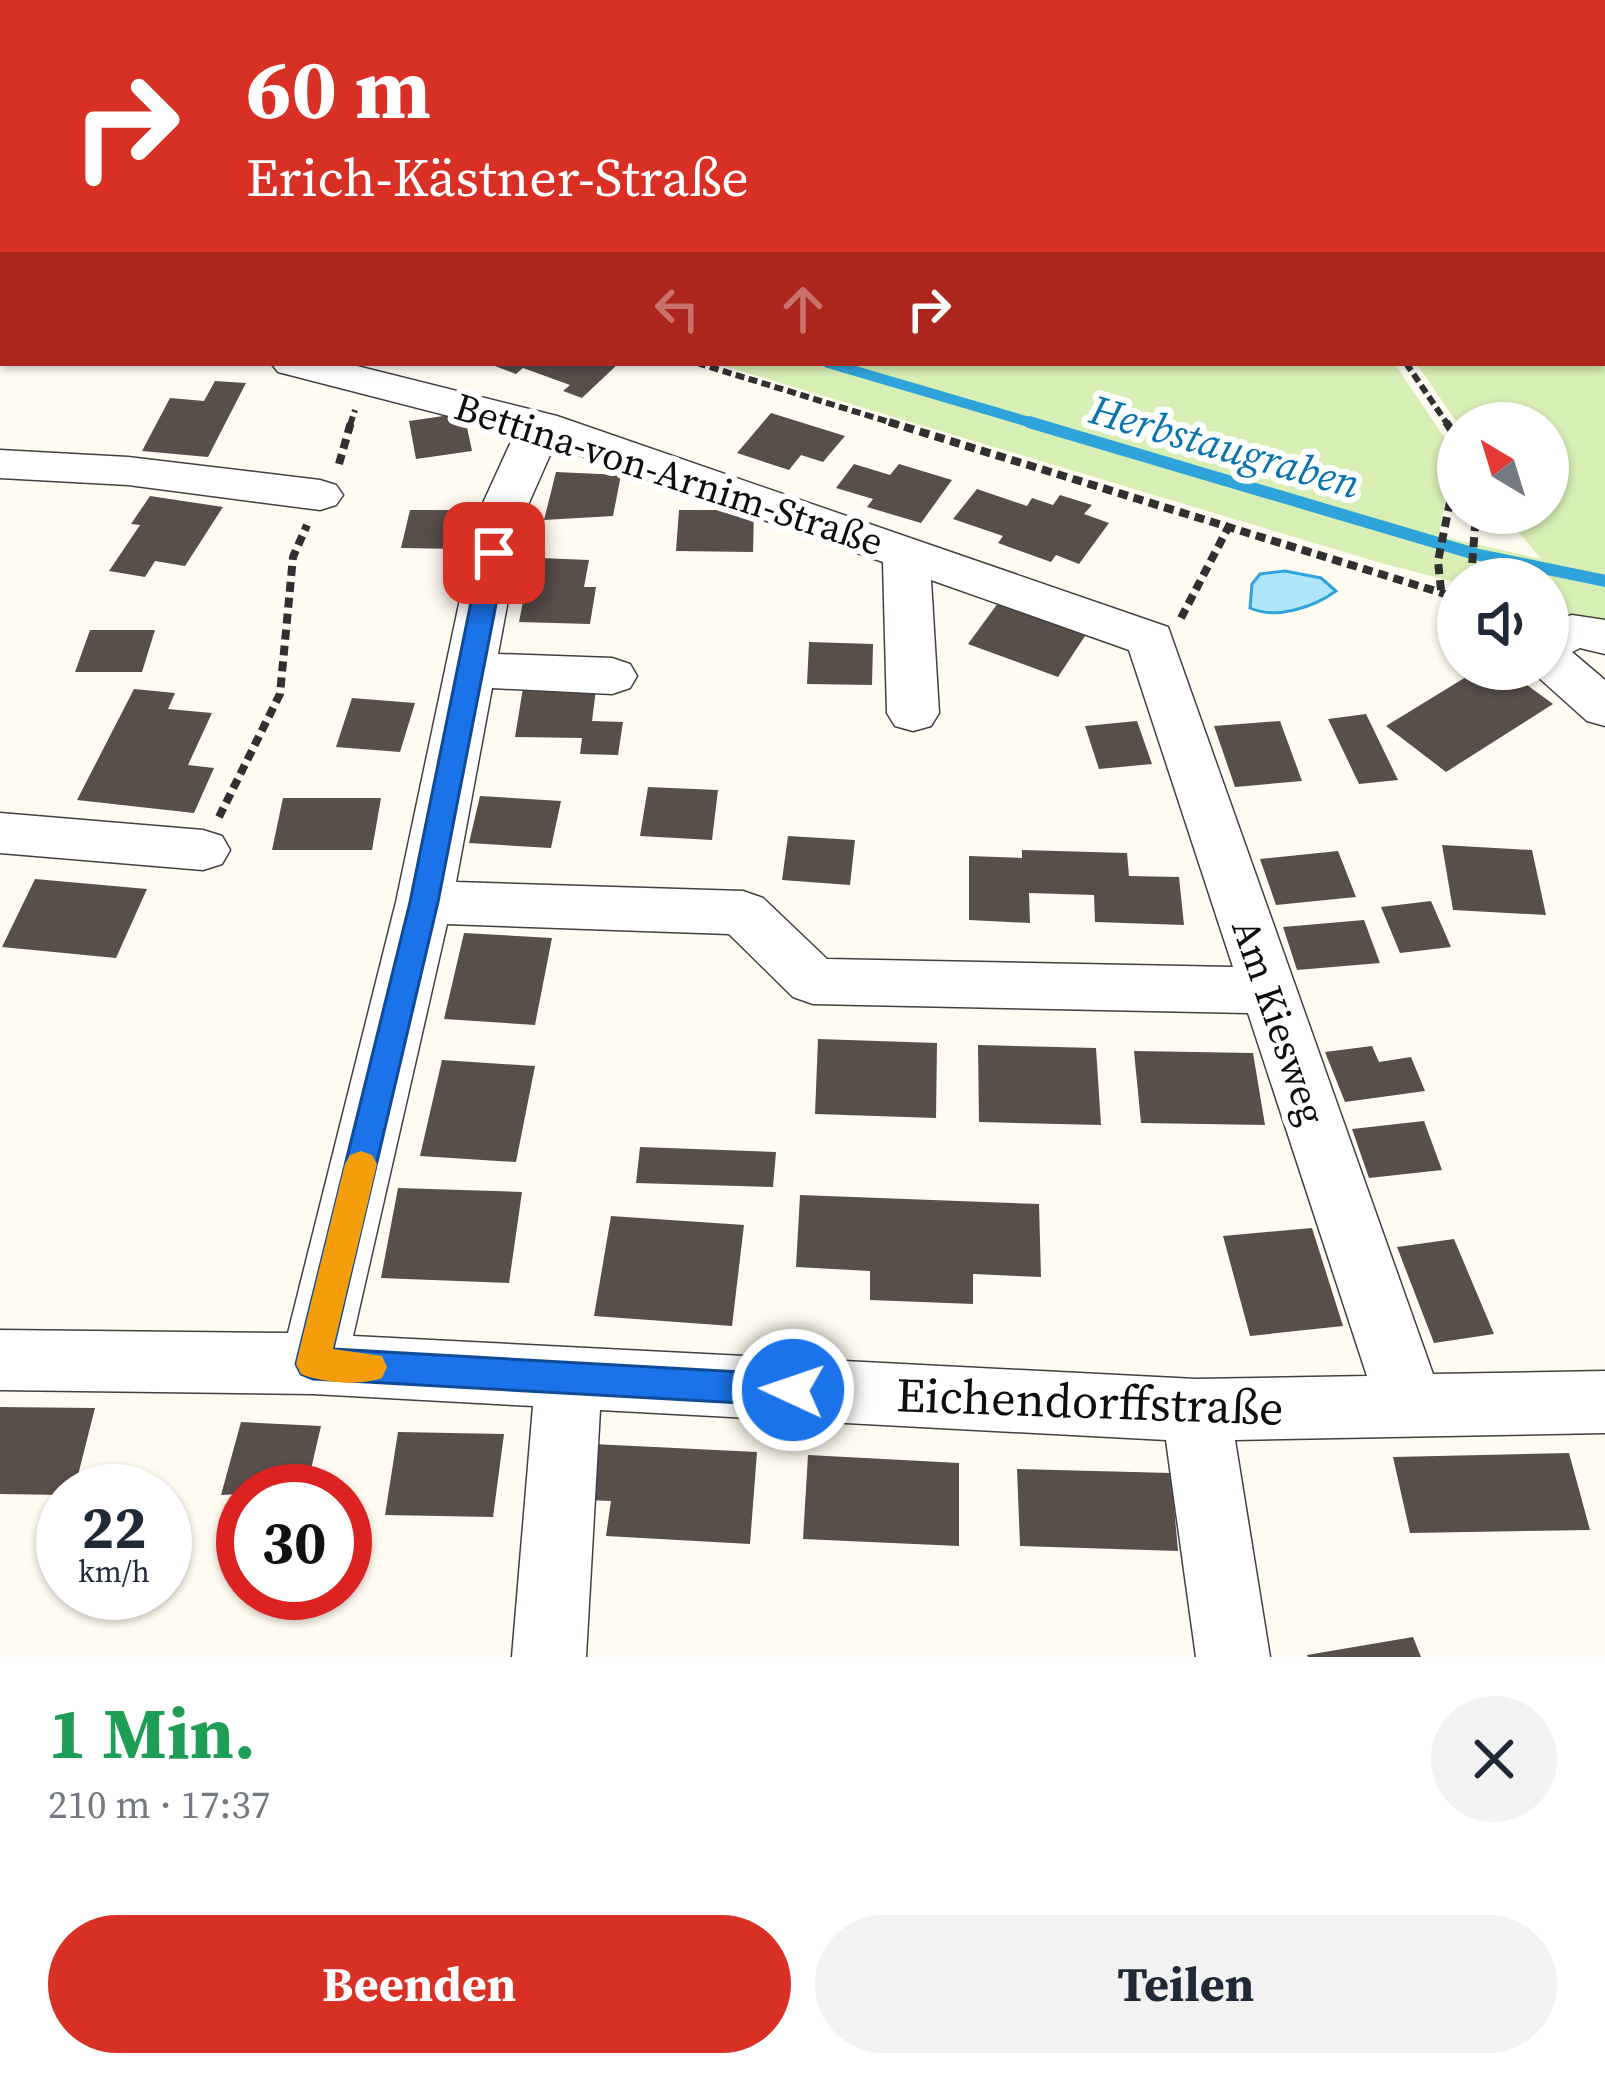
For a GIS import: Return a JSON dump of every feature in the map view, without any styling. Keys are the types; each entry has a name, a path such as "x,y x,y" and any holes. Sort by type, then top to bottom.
{"street":[{"name":"Bettina-von-Arnim-Straße","path":"305,366 541,426 1150,638"},
{"path":"313,1364 424,902 501,514 541,426"},
{"path":"0,464 128,471 320,495"},
{"name":"Bettina-von-Arnim-Straße","path":"906,550 913,713"},
{"path":"1569,632 1605,637"},
{"name":"Am Kiesweg","path":"1150,638 1410,1404"},
{"path":"470,670 612,676"},
{"path":"1569,674 1605,708"},
{"path":"4,842 203,850"},
{"path":"424,902 743,914 813,980 1268,992"},
{"name":"Eichendorffstraße","path":"0,1360 313,1364 1196,1410 1605,1402"},
{"path":"549,1657 569,1379"},
{"path":"1196,1410 1233,1657"}],"path":[{"path":"707,366 1437,588"},
{"path":"1408,366 1437,409"},
{"path":"203,850 280,694 292,556 341,461 363,381"},
{"path":"1150,638 1183,617 1230,524"}],"green space":[{"path":"724,366 1396,366 1437,426 1439,534 1537,558 1437,558 1437,578"},
{"path":"1418,366 1605,366 1605,622 1569,614 1569,558 1540,558 1520,534 1569,534 1569,402 1443,402"}],"water":[{"path":"1285,571 1321,578 1336,591 1294,610 1271,613 1250,608 1252,584 1260,574"}],"building":[{"path":"495,366 616,366 582,398 563,391 570,385 523,368 516,374"},
{"path":"215,381 246,383 208,457 142,451 170,398 204,401"},
{"path":"464,413 472,451 416,459 409,421"},
{"path":"771,413 845,436 823,462 801,455 789,470 737,453"},
{"path":"854,464 890,475 899,464 952,480 921,523 867,507 873,499 836,488"},
{"path":"556,472 621,475 613,516 544,520"},
{"path":"977,489 1027,506 1032,498 1053,505 1060,495 1092,505 1084,514 1109,523 1079,564 1056,555 1051,562 998,543 1003,536 953,519"},
{"path":"150,496 223,507 185,566 155,561 145,577 109,571 140,525 131,524"},
{"path":"410,510 466,510 459,549 401,548"},
{"path":"679,510 754,510 753,552 676,551"},
{"path":"540,558 589,560 584,587 596,587 590,624 519,622 527,581 536,581"},
{"path":"1001,599 1089,630 1058,677 968,644"},
{"path":"90,630 155,630 142,672 75,672"},
{"path":"809,642 873,644 872,685 807,684"},
{"path":"523,688 596,689 592,721 623,722 618,755 580,754 582,738 515,737"},
{"path":"134,689 175,693 168,709 212,713 188,765 214,768 194,813 77,800"},
{"path":"1445,690 1534,690 1553,704 1446,772 1386,726"},
{"path":"352,698 415,703 400,752 336,747"},
{"path":"1366,714 1398,780 1359,784 1328,719"},
{"path":"1137,721 1152,764 1099,769 1085,726"},
{"path":"1280,721 1302,781 1235,787 1214,726"},
{"path":"648,787 718,790 712,840 640,836"},
{"path":"480,796 561,801 551,848 469,843"},
{"path":"283,798 381,798 372,850 272,850"},
{"path":"788,836 855,840 850,885 782,880"},
{"path":"1442,845 1532,850 1546,915 1453,910"},
{"path":"1022,850 1127,853 1129,876 1179,877 1184,925 1095,922 1094,895 1029,893 1030,923 969,920 969,856 1022,858"},
{"path":"1338,851 1356,897 1276,905 1260,859"},
{"path":"35,879 147,889 116,958 2,947"},
{"path":"1431,901 1451,947 1400,953 1381,907"},
{"path":"1364,920 1380,963 1297,970 1283,927"},
{"path":"464,933 552,938 535,1025 444,1019"},
{"path":"818,1039 937,1043 936,1118 815,1114"},
{"path":"978,1045 1096,1048 1101,1125 979,1122"},
{"path":"1372,1046 1379,1062 1411,1057 1425,1091 1345,1102 1325,1052"},
{"path":"1134,1051 1253,1053 1265,1125 1141,1123"},
{"path":"442,1060 535,1066 516,1162 420,1156"},
{"path":"1424,1121 1442,1170 1369,1178 1352,1129"},
{"path":"640,1147 776,1152 773,1187 636,1183"},
{"path":"398,1188 522,1192 509,1283 381,1278"},
{"path":"800,1195 1039,1204 1041,1277 973,1274 973,1304 870,1300 870,1271 796,1267"},
{"path":"611,1216 744,1225 732,1326 594,1316"},
{"path":"1312,1228 1343,1326 1250,1336 1223,1236"},
{"path":"1454,1239 1494,1334 1434,1343 1397,1247"},
{"path":"0,1407 95,1408 81,1464 36,1464 36,1495 0,1494"},
{"path":"241,1422 321,1426 312,1464 229,1464"},
{"path":"398,1432 504,1434 493,1517 385,1515"},
{"path":"593,1444 757,1452 750,1544 606,1536 611,1501 586,1500"},
{"path":"1569,1453 1590,1530 1410,1533 1393,1457"},
{"path":"808,1455 959,1463 959,1546 803,1539"},
{"path":"1017,1469 1171,1473 1178,1551 1020,1546"},
{"path":"1413,1637 1421,1657 1307,1655"}],"waterway":[{"name":"Herbstaugraben","path":"838,366 1039,425"},
{"name":"Herbstaugraben","path":"1029,422 1475,554 1605,581"}],"slow traffic":[{"path":"361,1164 313,1364 370,1367"}],"route":[{"path":"494,553 424,902 313,1364 793,1390"}]}
